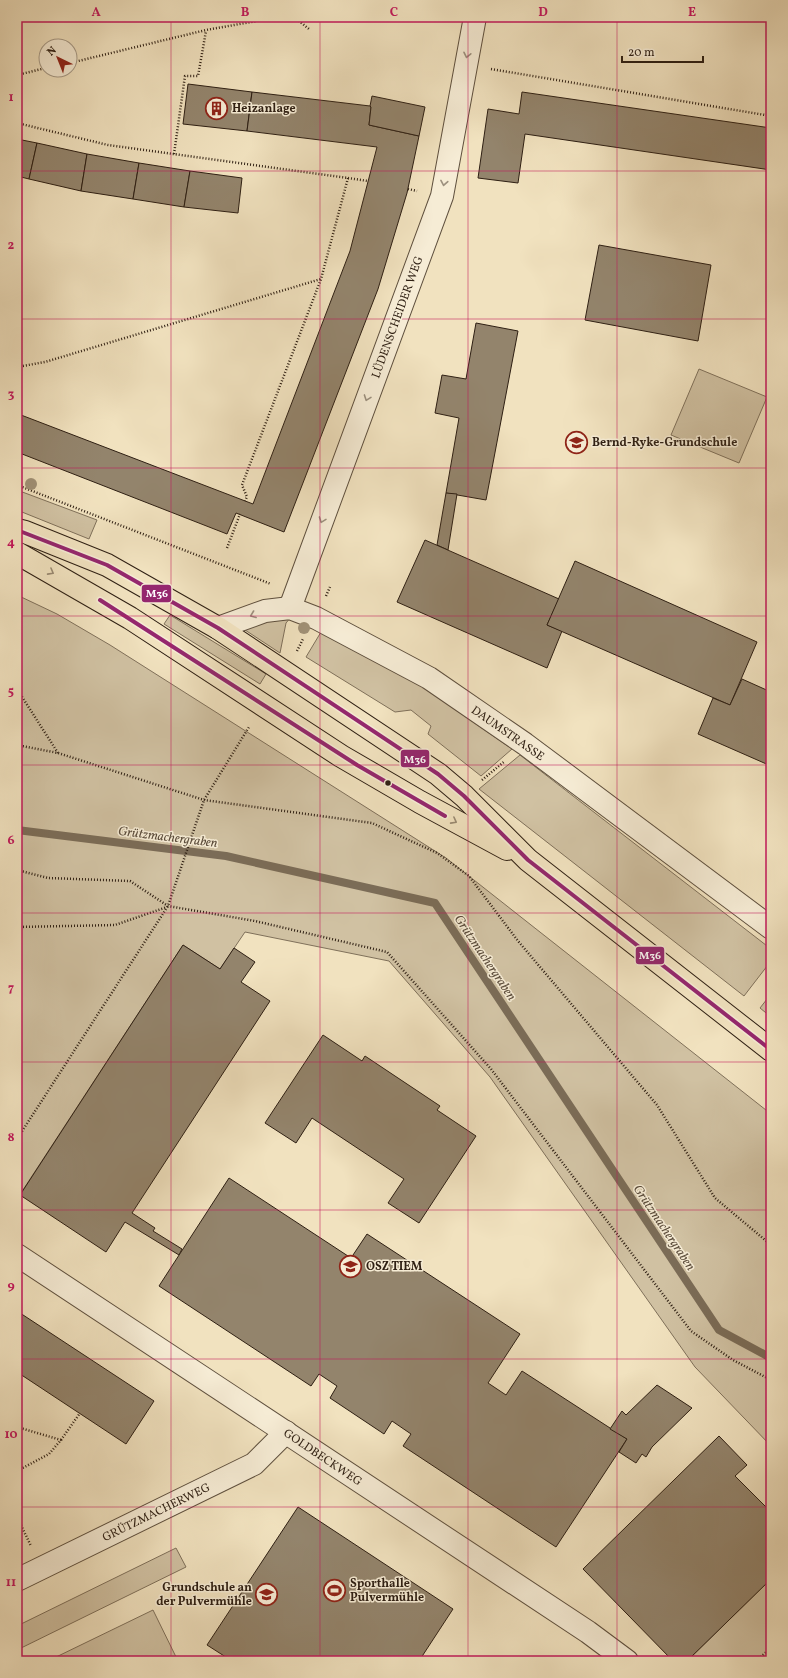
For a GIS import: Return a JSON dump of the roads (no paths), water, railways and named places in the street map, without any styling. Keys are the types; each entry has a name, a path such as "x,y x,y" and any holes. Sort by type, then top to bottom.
{"main road":[{"path":"17,530 107,564 218,628 438,774 464,796 528,860 771,1050"},
{"path":"17,553 130,618 341,756 420,802 528,860"}],"street":[{"name":"LÜDENSCHEIDER WEG","path":"290,608 442,196 465,64 475,17"},
{"name":"DAUMSTRASSE","path":"218,628 265,611 290,608 316,618 428,678 525,744 771,928"},
{"name":"GOLDBECKWEG","path":"17,1255 588,1632 627,1661"},
{"name":"GRÜTZMACHERWEG","path":"17,1580 254,1464 286,1432"}],"waterway":[{"name":"Grützmachergraben","path":"17,830 226,856 435,903 719,1330 771,1358"}],"place":[{"name":"Heizanlage","path":"217,108"},
{"name":"Bernd-Ryke-Grundschule","path":"577,442"},
{"name":"OSZ TIEM","path":"351,1266"},
{"name":"Sporthalle Pulvermühle","path":"334,1590"},
{"name":"Grundschule an der Pulvermühle","path":"267,1594"}]}
